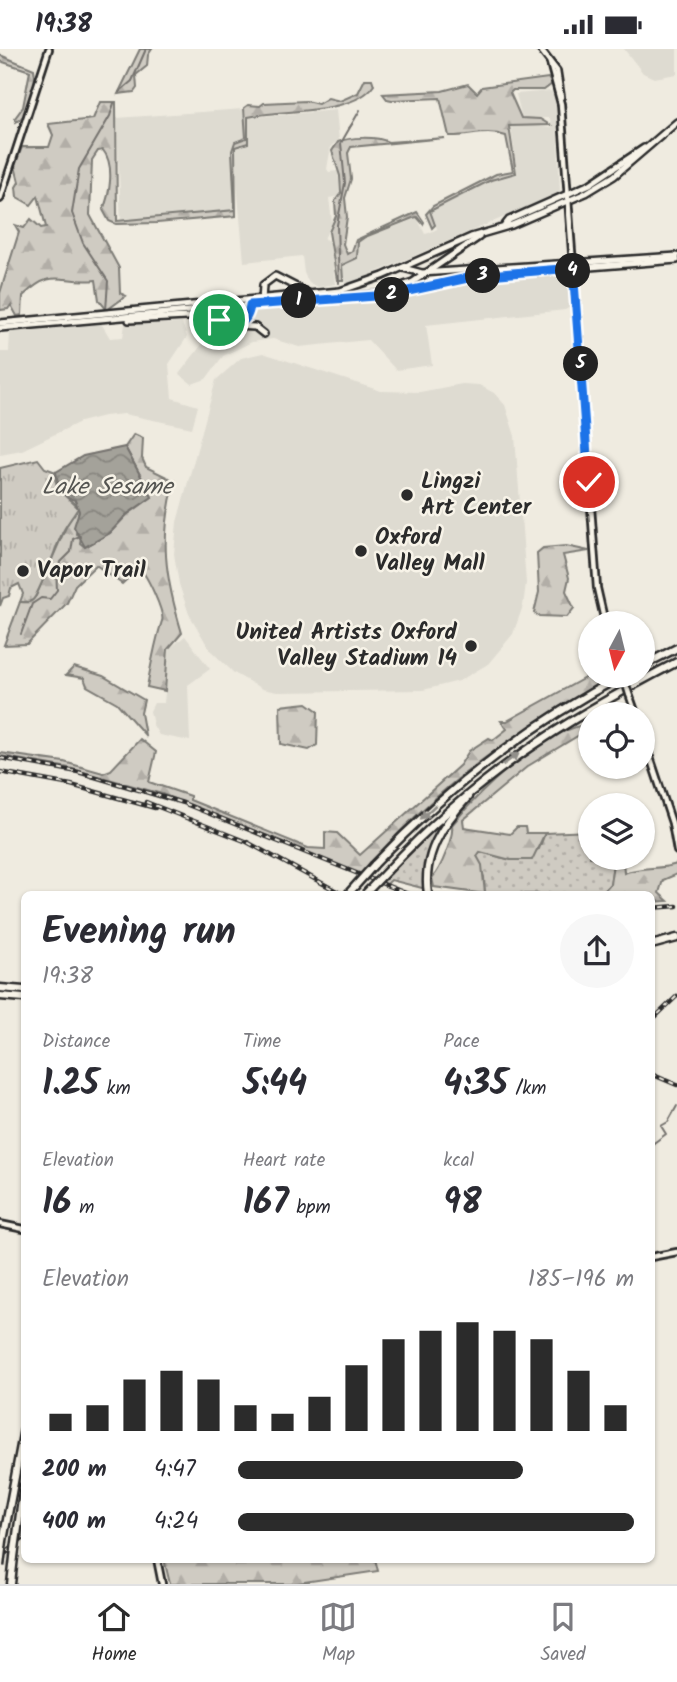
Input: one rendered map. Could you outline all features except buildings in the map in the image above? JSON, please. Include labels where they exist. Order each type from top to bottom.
[{"type":"highway","points":[[655,659],[677,648]]},
{"type":"highway","points":[[368,891],[447,810],[494,771],[576,716],[677,662]]},
{"type":"highway","points":[[351,891],[446,795],[493,757],[564,709],[601,688]]},
{"type":"highway","points":[[428,891],[429,860],[441,831],[494,771]]},
{"type":"highway","points":[[655,942],[677,936]]},
{"type":"highway","points":[[0,988],[21,990]]},
{"type":"highway","points":[[0,996],[21,998]]},
{"type":"highway","points":[[0,1567],[21,1445]]},
{"type":"highway","points":[[11,1584],[21,1507]]},
{"type":"main road","points":[[0,199],[49,49]]},
{"type":"main road","points":[[540,49],[559,77],[597,588],[602,611]]},
{"type":"main road","points":[[371,295],[400,288],[479,237],[505,225],[512,225],[567,198],[647,146],[677,122]]},
{"type":"main road","points":[[262,302],[346,289],[403,268],[471,237],[479,237]]},
{"type":"main road","points":[[403,268],[426,273],[677,258]]},
{"type":"main road","points":[[0,328],[262,302],[399,293],[477,276],[573,265]]},
{"type":"main road","points":[[477,276],[487,269]]},
{"type":"main road","points":[[262,302],[264,282],[275,276],[284,278],[301,291],[314,294]]},
{"type":"main road","points":[[230,325],[245,320],[251,303]]},
{"type":"main road","points":[[0,323],[106,316],[148,320],[206,316],[230,325],[255,327],[264,334]]},
{"type":"main road","points":[[655,772],[672,823],[677,851]]},
{"type":"main road","points":[[0,1224],[21,1228]]},
{"type":"main road","points":[[655,1256],[677,1252]]},
{"type":"main road","points":[[158,1563],[162,1584]]},
{"type":"shaded area","points":[[624,49],[677,49],[677,74],[654,78],[643,73]]},
{"type":"shaded area","points":[[550,91],[556,94],[560,193],[358,280],[347,283],[343,279],[343,266],[357,258],[359,242],[365,238],[417,218],[425,234],[429,233],[437,229],[431,211],[491,181],[517,174],[511,127],[527,125],[551,128],[550,118],[522,118],[516,94]]},
{"type":"shaded area","points":[[243,109],[244,118],[336,110],[339,140],[331,146],[327,169],[329,172],[338,171],[340,196],[329,198],[332,222],[324,239],[331,241],[335,284],[318,287],[309,283],[304,273],[302,256],[244,262],[235,161],[236,213],[121,225],[117,118]]},
{"type":"shaded area","points":[[563,272],[569,275],[572,306],[565,310],[426,325],[432,365],[396,370],[368,340],[299,347],[273,339],[252,342],[223,356],[206,379],[192,384],[179,374],[214,329],[227,335],[250,321],[253,310],[394,297],[473,280]]},
{"type":"shaded area","points":[[101,323],[110,338],[123,337],[125,324],[182,323],[187,337],[169,364],[172,398],[198,406],[192,428],[124,414],[104,416],[80,422],[22,450],[0,454],[0,352],[9,352],[10,331]]},
{"type":"shaded area","points":[[263,353],[381,391],[420,392],[462,384],[479,385],[494,393],[505,405],[515,436],[526,583],[523,606],[513,634],[488,664],[459,681],[423,690],[277,692],[262,689],[234,673],[210,650],[189,614],[179,584],[174,554],[177,522],[216,380],[241,358]]},
{"type":"shaded area","points":[[185,636],[210,669],[188,685],[190,741],[159,735],[153,725],[150,711],[154,703],[164,703],[169,649]]},
{"type":"green space","points":[[140,49],[152,49],[148,55],[147,66],[136,75],[137,88],[134,92],[118,94]]},
{"type":"green space","points":[[0,55],[34,69],[31,99],[25,113],[16,122],[15,118],[23,107],[30,71],[0,61]]},
{"type":"green space","points":[[548,78],[552,84],[544,90],[513,90],[510,93],[521,118],[540,119],[550,125],[509,126],[516,173],[491,180],[430,211],[435,225],[432,228],[426,214],[433,206],[496,174],[513,171],[506,136],[484,133],[449,136],[440,98],[392,100],[383,94],[442,91],[468,84],[477,93],[482,87]]},
{"type":"green space","points":[[365,79],[372,79],[374,85],[351,102],[248,117],[248,143],[235,147],[236,216],[157,223],[116,224],[109,221],[103,210],[108,196],[109,163],[103,150],[98,151],[92,160],[90,215],[119,268],[120,293],[126,296],[107,310],[99,300],[96,280],[58,278],[42,281],[23,296],[22,315],[17,316],[11,305],[8,309],[0,310],[0,293],[19,232],[15,225],[24,228],[31,219],[41,228],[46,227],[38,196],[31,205],[17,197],[16,187],[19,182],[15,166],[22,147],[49,147],[53,135],[48,124],[93,119],[100,102],[116,102],[117,221],[235,210],[232,151],[235,142],[246,138],[244,108],[264,103],[306,101],[318,104],[328,98],[340,101],[358,93]]},
{"type":"green space","points":[[363,138],[388,142],[445,138],[351,147],[348,153],[351,179],[345,198],[347,217],[343,244],[347,254],[352,251],[356,240],[417,212],[424,222],[423,224],[417,217],[413,218],[365,237],[358,242],[357,258],[342,265],[343,280],[337,280],[329,232],[336,216],[335,201],[341,193],[340,176],[332,151],[338,142]]},
{"type":"green space","points":[[134,434],[143,438],[142,458],[146,467],[175,481],[167,521],[166,557],[171,594],[182,633],[168,649],[165,691],[147,687],[162,617],[151,586],[139,568],[122,584],[96,565],[75,585],[67,603],[27,644],[4,645],[20,602],[29,602],[36,596],[76,504],[59,492],[56,472],[62,492],[75,499],[79,508],[76,534],[81,537],[80,543],[85,547],[110,533],[127,515],[152,497],[125,447]]},
{"type":"green space","points":[[38,459],[45,468],[56,472],[59,490],[78,508],[62,533],[34,599],[20,602],[23,594],[19,584],[11,588],[9,596],[3,598],[0,606],[0,468]]},
{"type":"green space","points":[[566,546],[589,551],[563,555],[569,578],[566,591],[574,608],[567,617],[539,616],[534,613],[539,592],[537,553],[543,548]]},
{"type":"green space","points":[[74,667],[103,676],[144,700],[141,713],[145,735],[117,703],[87,686],[84,678],[66,675]]},
{"type":"green space","points":[[578,682],[578,688],[597,688],[546,717],[479,762],[418,814],[360,875],[162,794],[69,768],[0,756],[0,753],[64,762],[103,773],[111,770],[140,739],[156,752],[149,782],[190,796],[190,800],[308,848],[325,849],[325,832],[337,833],[360,855],[460,765],[469,751],[489,738],[493,740],[507,729],[501,721],[507,721]]},
{"type":"green space","points":[[307,703],[318,711],[317,745],[309,750],[281,744],[280,706]]},
{"type":"green space","points":[[578,727],[578,736],[528,766],[463,820],[464,827],[510,834],[517,827],[525,827],[526,833],[545,833],[532,860],[511,860],[480,852],[477,856],[482,865],[485,891],[434,887],[432,878],[446,852],[452,825],[494,781],[548,740]]},
{"type":"green space","points":[[456,808],[439,830],[426,889],[391,880],[386,885],[382,882]]},
{"type":"green space","points":[[578,832],[578,870],[612,870],[610,884],[604,891],[485,891],[484,877],[477,856],[481,852],[511,860],[539,849],[545,833]]},
{"type":"green space","points":[[677,864],[677,874],[663,880],[659,893],[668,901],[655,902],[655,891],[604,891],[610,884],[612,870],[624,870],[624,873],[655,870],[655,868]]},
{"type":"green space","points":[[165,1563],[376,1563],[378,1571],[291,1584],[170,1584]]},
{"type":"water","name":"Lake Sesame","points":[[125,447],[152,497],[126,515],[110,533],[85,547],[74,527],[79,511],[75,500],[68,498],[58,483],[56,472],[83,456]]},
{"type":"waterway","points":[[119,92],[132,81],[146,49]]},
{"type":"waterway","points":[[106,310],[108,281],[83,243],[72,213],[79,169],[110,116],[114,103]]},
{"type":"waterway","points":[[339,283],[337,225],[345,183],[341,143],[360,110]]},
{"type":"waterway","points":[[349,128],[353,123]]},
{"type":"waterway","points":[[21,634],[32,604],[41,598],[50,599],[57,590],[56,567],[71,552],[73,539],[80,536]]},
{"type":"waterway","points":[[655,1142],[666,1134],[661,1126],[668,1122],[677,1106]]},
{"type":"railway","points":[[0,758],[78,772],[183,803],[401,891]]},
{"type":"railway","points":[[0,772],[71,785],[155,808]]},
{"type":"railway","points":[[146,802],[247,842],[337,891]]},
{"type":"railway","points":[[655,908],[677,906]]},
{"type":"railway","points":[[655,1017],[677,996]]},
{"type":"railway","points":[[655,1076],[677,1085]]},
{"type":"railway","points":[[0,1558],[21,1540]]},
{"type":"place","name":"Lingzi Art Center","points":[[407,495]]},
{"type":"place","name":"Oxford Valley Mall","points":[[361,551]]},
{"type":"place","name":"Vapor Trail","points":[[23,571]]},
{"type":"place","name":"United Artists Oxford Valley Stadium 14","points":[[471,646]]},
{"type":"route","points":[[219,320],[228,325],[238,325],[247,318],[250,305],[390,295],[477,276],[573,268],[589,482]]}]
